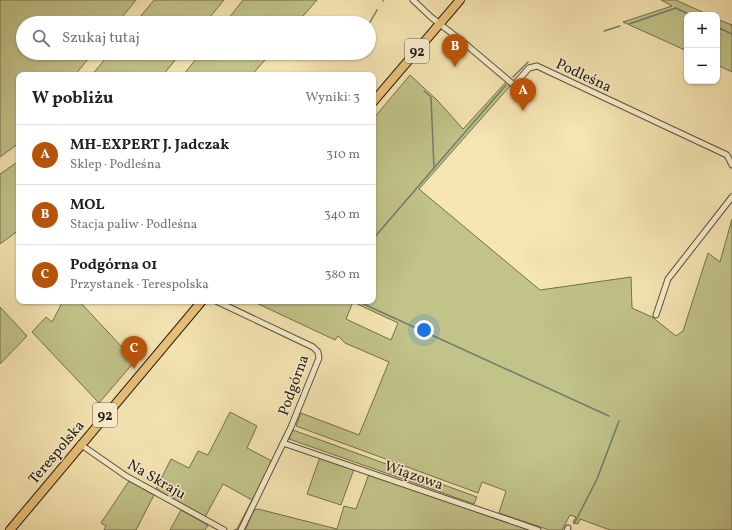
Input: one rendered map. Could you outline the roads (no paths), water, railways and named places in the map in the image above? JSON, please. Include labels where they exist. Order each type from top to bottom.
[{"type":"main road","name":"92","points":[[376,99],[460,0]]},
{"type":"main road","name":"Terespolska","points":[[10,530],[80,444],[199,304]]},
{"type":"street","points":[[413,0],[440,24]]},
{"type":"street","name":"Podleśna","points":[[440,24],[514,85],[529,68],[537,66],[727,155],[732,165]]},
{"type":"street","points":[[656,316],[668,279],[732,197]]},
{"type":"street","name":"Podgórna","points":[[222,304],[313,347],[318,352],[318,358],[283,442],[241,530]]},
{"type":"street","name":"Wiązowa","points":[[283,442],[538,530]]},
{"type":"street","name":"Na Skraju","points":[[80,444],[126,476],[224,530]]},
{"type":"waterway","points":[[629,24],[676,8],[684,12]]},
{"type":"waterway","points":[[374,16],[377,10]]},
{"type":"waterway","points":[[604,31],[620,26]]},
{"type":"waterway","points":[[720,28],[732,34]]},
{"type":"waterway","points":[[513,77],[528,62]]},
{"type":"waterway","points":[[434,168],[506,85]]},
{"type":"waterway","points":[[376,236],[434,168],[431,97],[424,91]]},
{"type":"waterway","points":[[364,304],[609,416]]},
{"type":"waterway","points":[[574,524],[597,479],[619,421]]},
{"type":"place","name":"MOL","points":[[455,67]]},
{"type":"place","name":"MH-EXPERT J. Jadczak","points":[[523,111]]},
{"type":"place","name":"Podgórna 01","points":[[134,369]]}]
